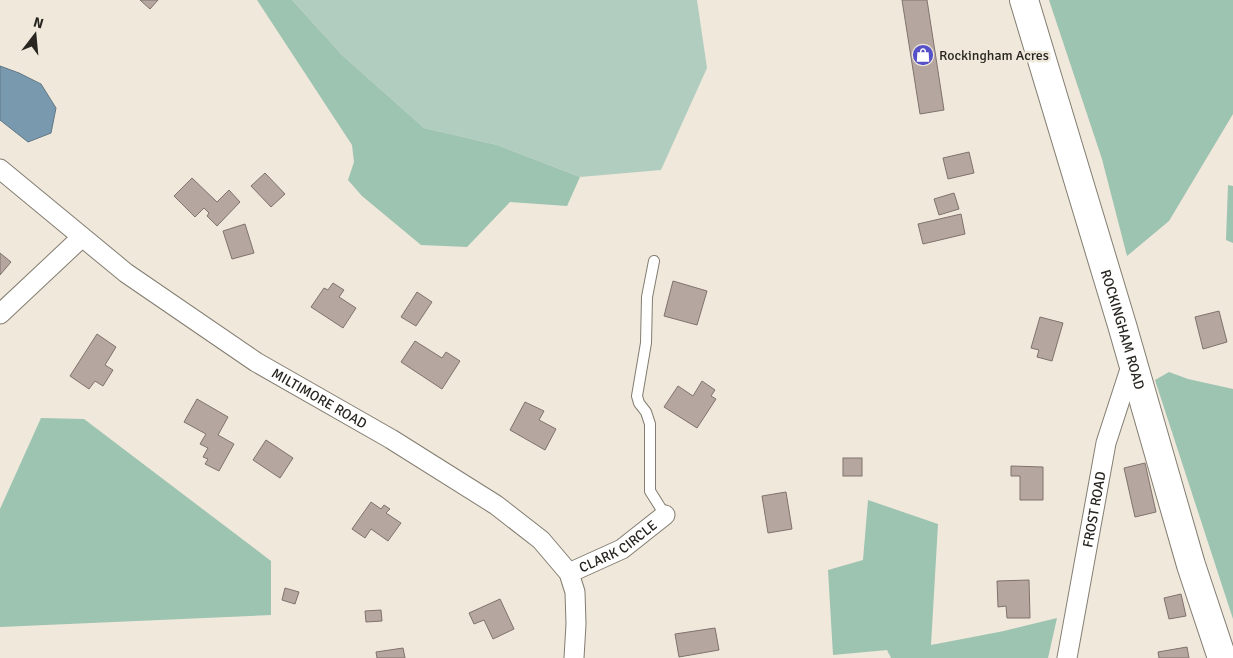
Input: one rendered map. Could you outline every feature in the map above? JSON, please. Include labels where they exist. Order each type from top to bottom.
[{"type":"main road","name":"ROCKINGHAM ROAD","points":[[1024,0],[1191,566],[1222,658]]},
{"type":"street","name":"MILTIMORE ROAD","points":[[0,169],[81,238],[126,273],[256,362],[391,439],[502,510],[541,540],[570,573],[575,592],[574,658]]},
{"type":"street","points":[[0,314],[81,238]]},
{"type":"street","name":"FROST ROAD","points":[[1067,658],[1106,443],[1132,362]]},
{"type":"street","name":"CLARK CIRCLE","points":[[570,573],[622,549],[665,515]]},
{"type":"lane","points":[[654,261],[648,298],[646,343],[638,396],[650,424],[650,492],[665,515]]},
{"type":"green space","points":[[257,0],[292,0],[342,55],[424,128],[497,145],[580,177],[567,206],[510,202],[467,247],[421,245],[362,196],[348,180],[354,162],[352,145]]},
{"type":"green space","points":[[292,0],[697,0],[707,68],[661,170],[580,177],[497,145],[424,128],[342,55]]},
{"type":"green space","points":[[1049,0],[1233,0],[1233,114],[1169,221],[1127,256],[1102,159]]},
{"type":"green space","points":[[1228,185],[1233,186],[1233,243],[1226,240]]},
{"type":"green space","points":[[1169,372],[1188,379],[1233,389],[1233,619],[1155,380]]},
{"type":"green space","points":[[41,418],[84,419],[271,561],[271,615],[0,627],[0,509]]},
{"type":"green space","points":[[868,500],[938,524],[931,645],[1004,631],[1057,618],[1048,658],[891,658],[887,650],[833,655],[828,570],[863,560]]},
{"type":"water","points":[[0,66],[41,84],[56,108],[51,133],[28,142],[0,120]]},
{"type":"building","points":[[140,0],[158,0],[150,9]]},
{"type":"building","name":"Rockingham Acres","points":[[902,0],[927,0],[944,110],[920,114]]},
{"type":"building","points":[[969,152],[974,173],[948,179],[943,158]]},
{"type":"building","points":[[265,173],[285,194],[271,207],[251,186]]},
{"type":"building","points":[[192,178],[217,202],[229,190],[240,202],[217,226],[207,216],[209,213],[204,208],[195,217],[174,196]]},
{"type":"building","points":[[954,193],[959,209],[939,215],[934,199]]},
{"type":"building","points":[[961,214],[965,234],[923,244],[918,224]]},
{"type":"building","points":[[245,224],[254,253],[232,259],[223,231]]},
{"type":"building","points":[[0,253],[11,262],[0,275]]},
{"type":"building","points":[[673,281],[707,291],[697,325],[664,316]]},
{"type":"building","points":[[333,283],[344,290],[339,297],[356,308],[343,328],[311,307],[324,288],[328,290]]},
{"type":"building","points":[[417,292],[432,302],[416,326],[401,317]]},
{"type":"building","points":[[1219,311],[1227,342],[1203,349],[1195,317]]},
{"type":"building","points":[[1040,317],[1063,323],[1052,361],[1037,357],[1039,350],[1031,348]]},
{"type":"building","points":[[97,334],[116,347],[105,365],[113,370],[103,386],[95,381],[89,389],[70,376]]},
{"type":"building","points":[[415,341],[442,358],[446,352],[460,361],[442,389],[401,362]]},
{"type":"building","points":[[702,381],[715,390],[711,396],[716,399],[697,428],[664,407],[678,386],[693,396]]},
{"type":"building","points":[[197,399],[228,417],[218,435],[234,444],[219,471],[205,464],[208,459],[203,457],[208,448],[200,444],[206,434],[184,422]]},
{"type":"building","points":[[525,402],[544,411],[539,420],[556,429],[545,450],[510,430]]},
{"type":"building","points":[[266,440],[293,458],[280,478],[253,460]]},
{"type":"building","points":[[843,458],[862,458],[862,476],[843,476]]},
{"type":"building","points":[[1145,463],[1156,512],[1135,517],[1124,468]]},
{"type":"building","points":[[1011,466],[1043,467],[1043,500],[1020,500],[1020,476],[1011,476]]},
{"type":"building","points":[[786,492],[792,529],[768,533],[762,496]]},
{"type":"building","points":[[371,502],[381,509],[384,505],[390,509],[386,513],[401,523],[388,541],[371,529],[365,538],[352,529]]},
{"type":"building","points":[[1029,580],[1030,618],[1007,618],[1006,606],[998,607],[997,581]]},
{"type":"building","points":[[285,588],[299,592],[295,604],[282,600]]},
{"type":"building","points":[[1181,594],[1186,616],[1169,619],[1164,598]]},
{"type":"building","points":[[500,599],[514,629],[493,639],[484,620],[474,624],[469,613]]},
{"type":"building","points":[[381,610],[382,621],[366,622],[365,611]]},
{"type":"building","points":[[715,628],[719,650],[679,657],[675,634]]},
{"type":"building","points":[[1187,647],[1189,658],[1159,658],[1158,652]]},
{"type":"building","points":[[403,648],[405,658],[377,658],[376,652]]},
{"type":"place","name":"Rockingham Acres","points":[[923,55]]}]
